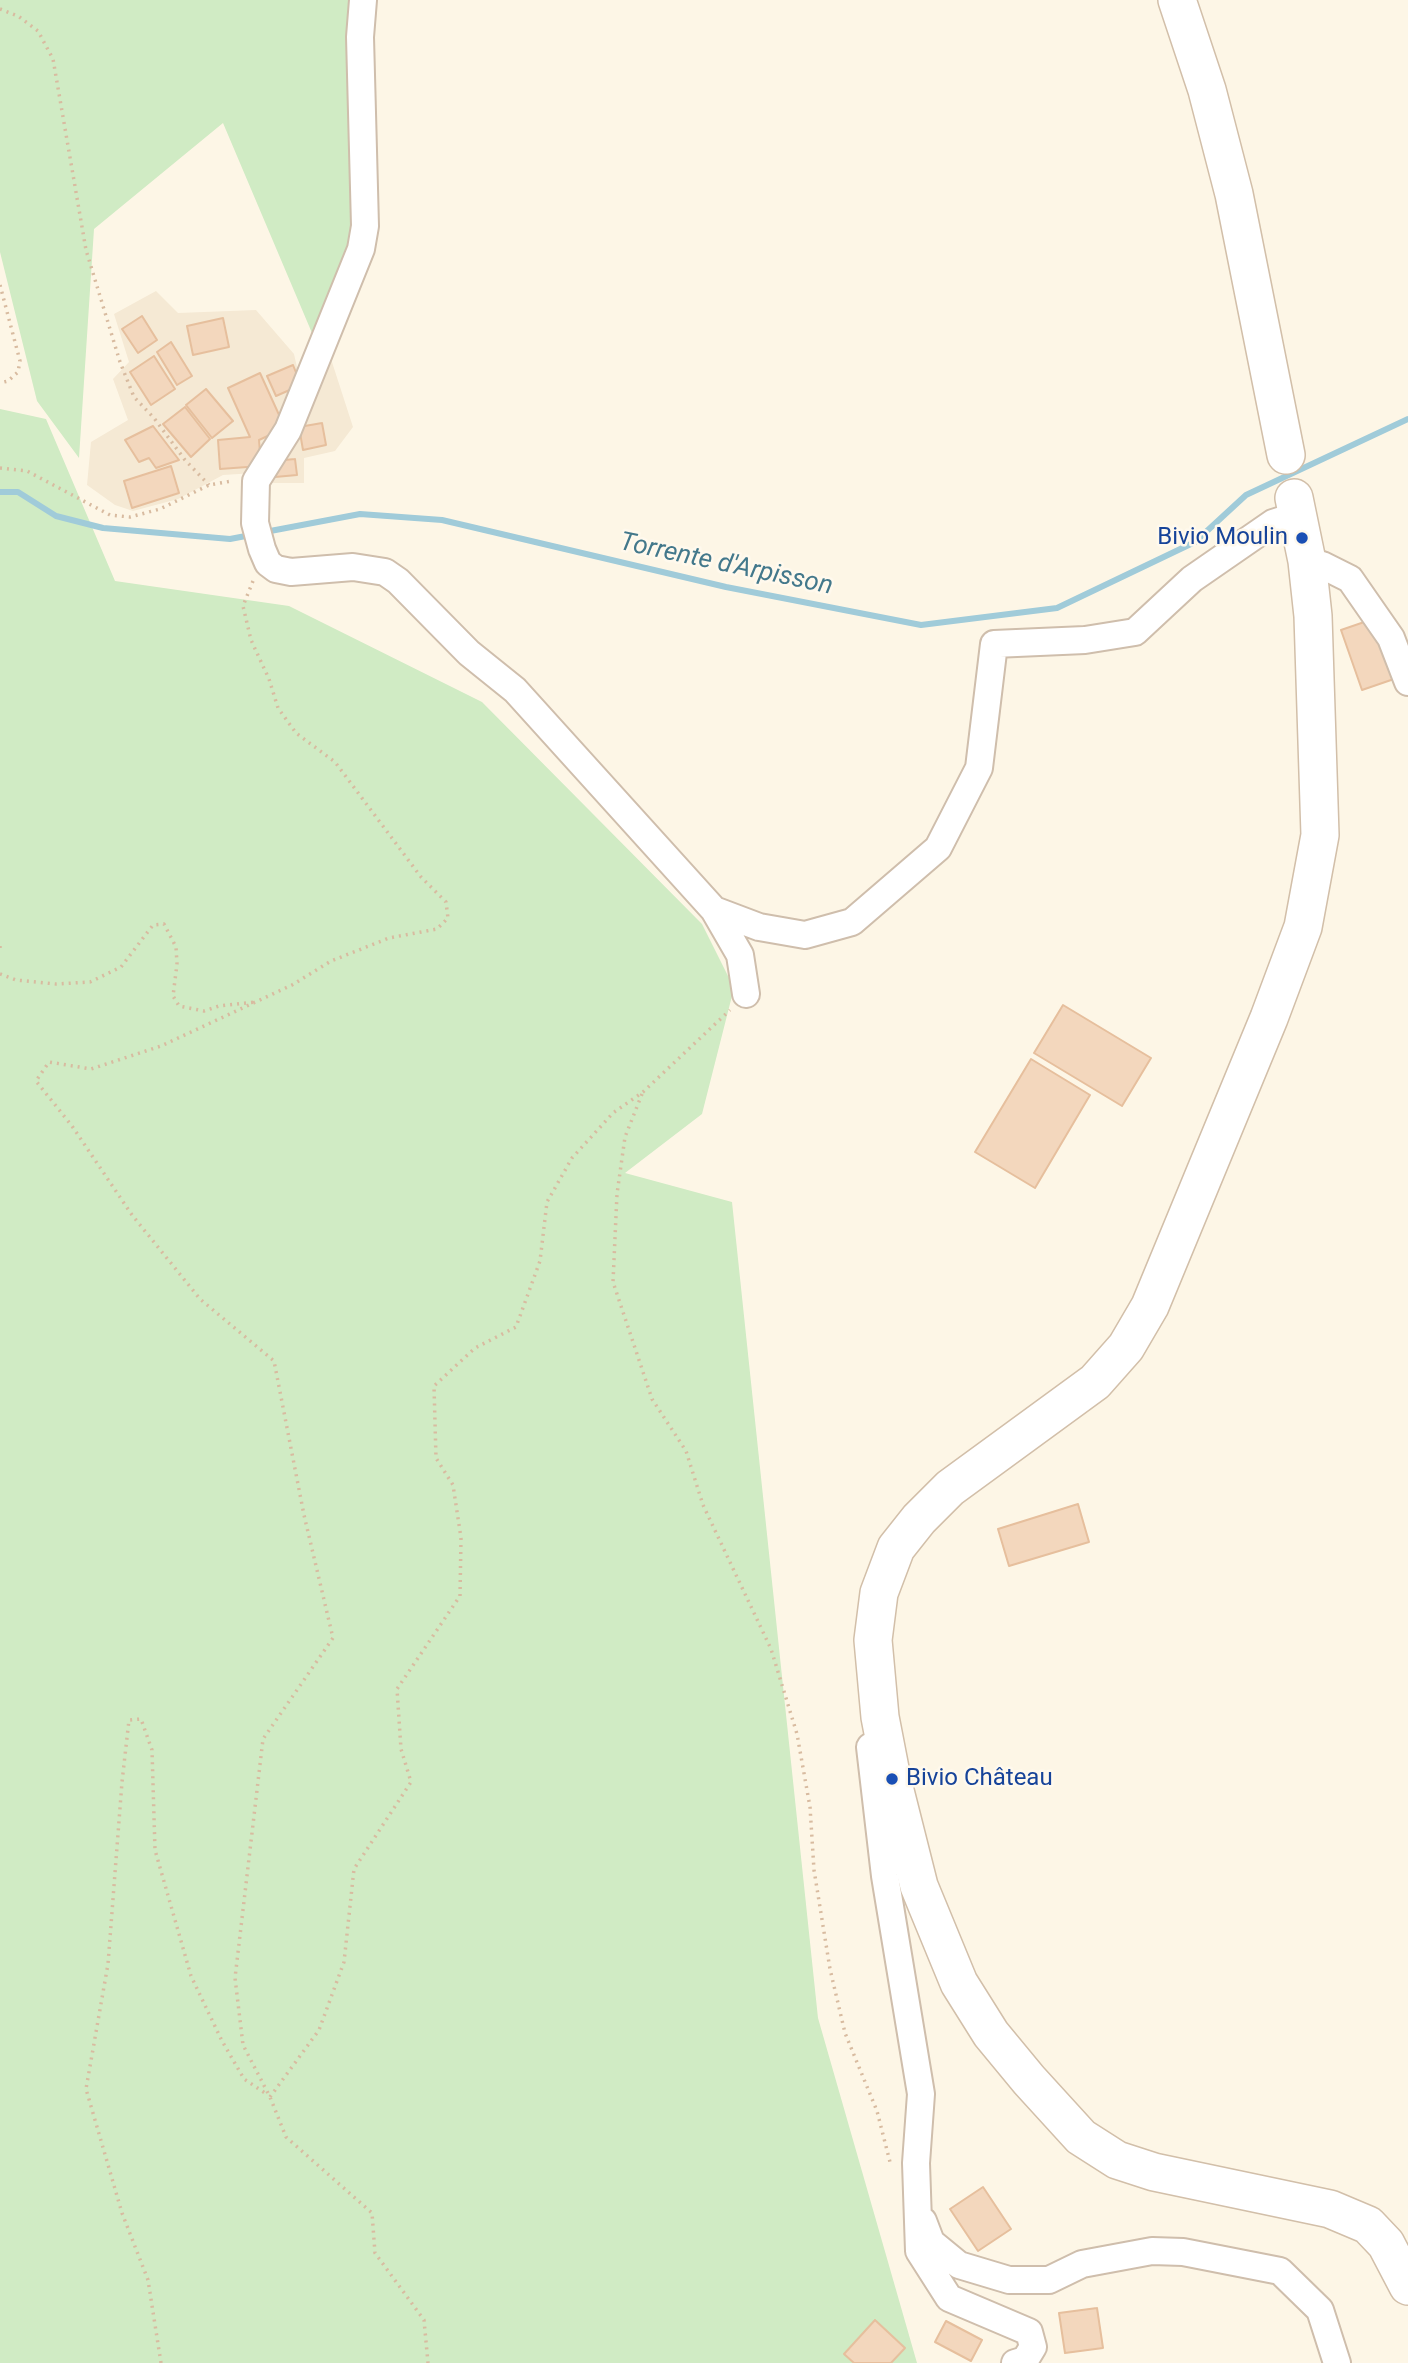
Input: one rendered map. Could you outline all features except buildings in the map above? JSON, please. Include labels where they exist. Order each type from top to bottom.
[{"type":"main road","points":[[1177,0],[1207,90],[1234,194],[1286,455]]},
{"type":"main road","points":[[1296,507],[1307,561],[1313,616],[1320,835],[1303,927],[1269,1018],[1150,1306],[1126,1347],[1095,1382],[950,1489],[919,1519],[896,1548],[879,1593],[873,1640],[880,1717],[892,1779],[919,1886],[959,1983],[991,2034],[1081,2137],[1117,2160],[1154,2172],[1330,2209],[1368,2225],[1386,2244],[1408,2287]]},
{"type":"street","points":[[363,0],[360,37],[365,226],[361,249],[288,430],[256,481],[254,523],[265,556],[276,569],[291,572],[353,567],[385,572],[398,581],[468,653],[515,690],[714,910],[740,955],[746,994]]},
{"type":"street","points":[[714,910],[759,927],[804,935],[852,922],[938,848],[944,837],[979,768],[994,644],[1085,640],[1135,632],[1192,579],[1296,507]]},
{"type":"street","points":[[1307,561],[1322,565],[1350,579],[1391,638],[1408,682]]},
{"type":"street","points":[[880,1717],[869,1725],[869,1742],[885,1876],[921,2094],[916,2163],[919,2251],[949,2298],[1029,2332],[1032,2347],[1025,2360],[1015,2363]]},
{"type":"street","points":[[917,2206],[931,2242],[959,2266],[1009,2280],[1049,2280],[1082,2264],[1152,2251],[1183,2252],[1280,2271],[1320,2310],[1337,2363]]},
{"type":"path","points":[[0,9],[18,16],[38,31],[53,58],[86,250],[120,362],[134,397],[209,485],[160,509],[130,517],[110,515],[27,471],[0,468]]},
{"type":"path","points":[[0,285],[20,361],[18,372],[8,381],[0,383]]},
{"type":"path","points":[[265,556],[243,606],[251,640],[269,679],[278,708],[296,733],[335,762],[421,877],[446,902],[448,918],[437,929],[389,938],[331,961],[292,985],[162,1046],[91,1069],[49,1062],[36,1081],[72,1126],[132,1215],[200,1299],[274,1361],[304,1515],[333,1638],[263,1739],[235,1978],[243,2045],[270,2097],[286,2137],[372,2213],[375,2253],[424,2320],[428,2363]]},
{"type":"path","points":[[0,974],[16,981],[57,985],[90,982],[121,967],[153,925],[164,924],[176,947],[173,996],[179,1006],[204,1011],[219,1006],[258,1002]]},
{"type":"path","points":[[270,2097],[319,2030],[344,1962],[354,1869],[411,1782],[401,1749],[397,1689],[460,1596],[461,1538],[453,1485],[436,1458],[435,1386],[475,1348],[516,1327],[540,1261],[547,1202],[572,1158],[613,1113],[643,1093],[746,994]]},
{"type":"path","points":[[643,1093],[625,1137],[617,1194],[613,1282],[652,1399],[686,1451],[703,1505],[775,1662],[797,1734],[810,1807],[814,1870],[830,1969],[845,2033],[877,2112],[892,2171]]},
{"type":"path","points":[[161,2363],[148,2280],[122,2213],[86,2089],[108,1964],[129,1720],[141,1719],[152,1750],[155,1850],[191,1976],[222,2041],[244,2079],[270,2097]]},
{"type":"shaded area","points":[[156,291],[178,313],[256,310],[294,354],[301,385],[255,473],[223,475],[178,499],[133,511],[115,505],[87,485],[91,442],[128,420],[113,379],[129,362],[114,314]]},
{"type":"shaded area","points":[[331,359],[353,427],[335,451],[304,458],[304,483],[269,483],[323,363]]},
{"type":"green space","points":[[0,0],[351,0],[351,238],[312,333],[223,123],[94,229],[79,458],[37,401],[0,252]]},
{"type":"green space","points":[[0,409],[46,419],[115,581],[289,606],[482,702],[702,924],[734,988],[702,1114],[625,1173],[732,1202],[818,2018],[917,2363],[0,2363]]},
{"type":"waterway","name":"Torrente d'Arpisson","points":[[265,532],[360,514],[442,520],[726,587],[921,625],[1057,608],[1195,542],[1246,495],[1408,419]]},
{"type":"waterway","name":"Torrente d'Arpisson","points":[[0,492],[18,492],[56,516],[103,528],[230,539],[251,535]]},
{"type":"place","name":"Bivio Moulin","points":[[1302,538]]},
{"type":"place","name":"Bivio Château","points":[[892,1779]]}]
